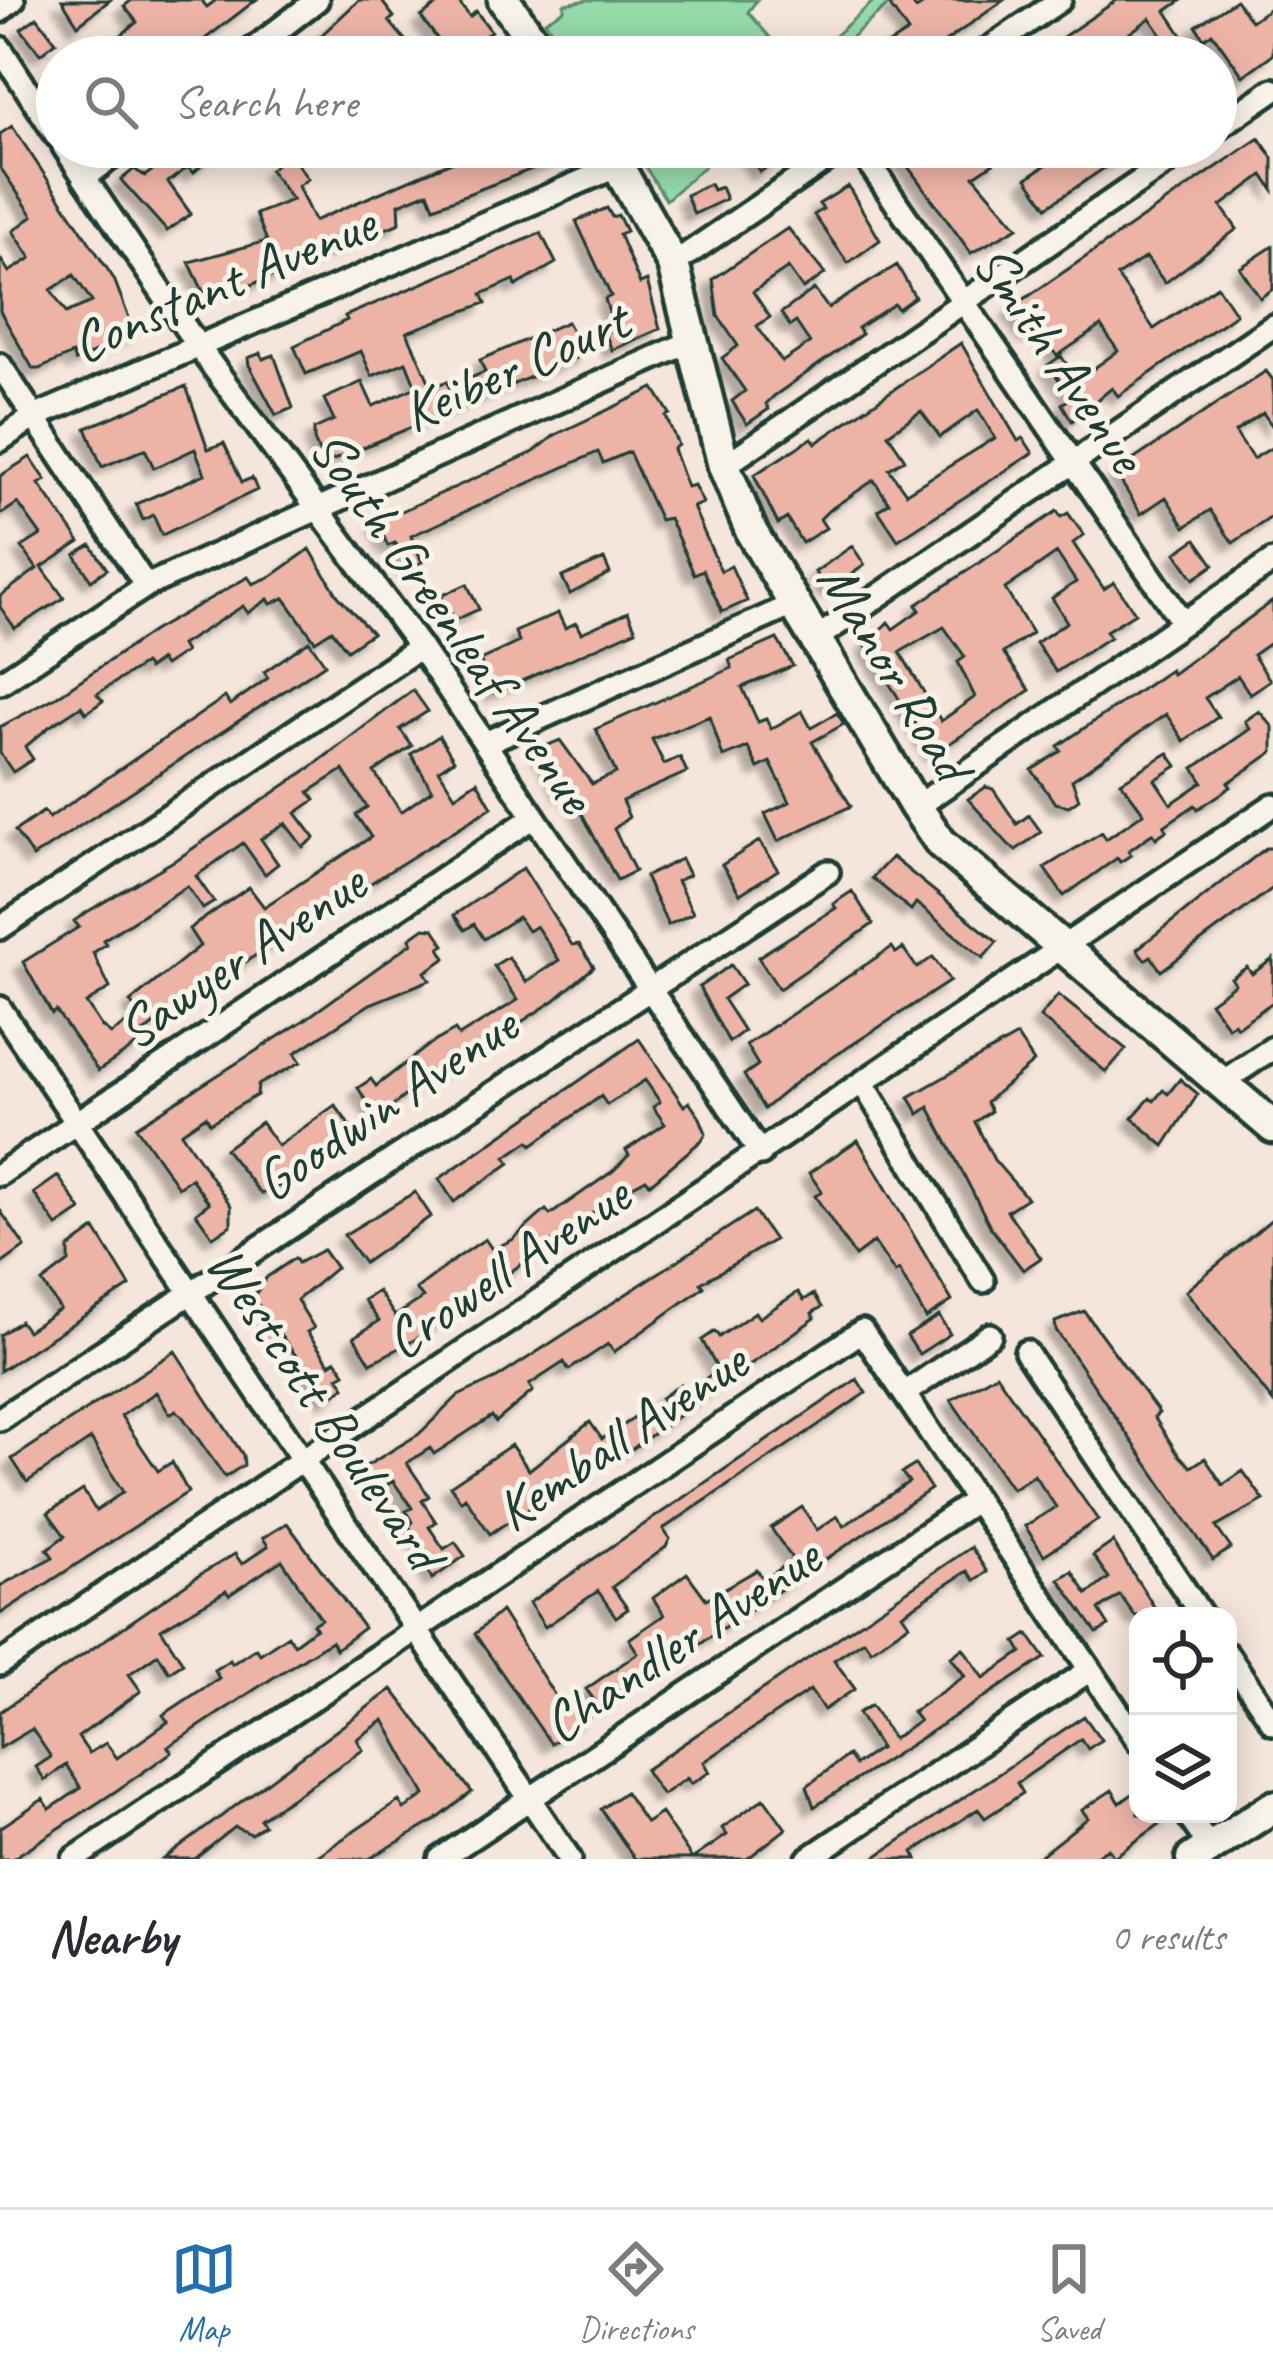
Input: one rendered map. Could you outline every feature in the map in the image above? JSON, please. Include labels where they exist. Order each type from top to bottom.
[{"type":"street","points":[[0,10],[14,0]]},
{"type":"street","points":[[270,36],[317,0]]},
{"type":"street","points":[[504,0],[529,36]]},
{"type":"street","points":[[1008,36],[1060,0]]},
{"type":"street","points":[[0,48],[36,104]]},
{"type":"street","points":[[1237,115],[1273,90]]},
{"type":"street","name":"South Greenleaf Avenue","points":[[78,168],[196,345],[420,647],[761,1154]]},
{"type":"street","points":[[84,178],[97,168]]},
{"type":"street","name":"Constant Avenue","points":[[0,440],[34,417],[587,168]]},
{"type":"street","name":"Manor Road","points":[[621,168],[673,264],[724,466],[752,533],[916,807],[941,843],[1273,1127]]},
{"type":"street","points":[[673,264],[814,168]]},
{"type":"street","name":"Smith Avenue","points":[[872,168],[1183,623]]},
{"type":"street","points":[[724,466],[1159,168]]},
{"type":"street","points":[[814,640],[1273,326]]},
{"type":"street","name":"Keiber Court","points":[[0,683],[146,586],[690,342]]},
{"type":"street","points":[[0,365],[146,586]]},
{"type":"street","points":[[916,807],[1273,561]]},
{"type":"street","points":[[485,742],[795,604]]},
{"type":"street","points":[[0,928],[420,647]]},
{"type":"street","name":"Crowell Avenue","points":[[0,1664],[1273,805]]},
{"type":"street","name":"Sawyer Avenue","points":[[0,1174],[535,817]]},
{"type":"street","name":"Goodwin Avenue","points":[[0,1419],[649,986],[829,872]]},
{"type":"street","name":"Westcott Boulevard","points":[[0,1008],[570,1859]]},
{"type":"street","points":[[1224,1081],[1273,1048]]},
{"type":"street","points":[[864,1085],[983,1281]]},
{"type":"street","name":"Kemball Avenue","points":[[74,1859],[862,1331],[905,1393]]},
{"type":"street","points":[[990,1335],[905,1393],[1129,1728]]},
{"type":"street","points":[[1026,1352],[1196,1607]]},
{"type":"street","name":"Chandler Avenue","points":[[440,1859],[976,1500]]},
{"type":"street","points":[[1237,1669],[1273,1723]]},
{"type":"street","points":[[808,1859],[1090,1670]]},
{"type":"street","points":[[1190,1823],[1201,1853],[1273,1807]]},
{"type":"green space","points":[[757,0],[748,12],[769,36],[555,36],[545,21],[564,10],[564,4]]},
{"type":"green space","points":[[875,0],[894,0],[853,36],[835,36]]},
{"type":"green space","points":[[646,168],[702,168],[666,200]]},
{"type":"building","points":[[62,0],[110,0],[78,25]]},
{"type":"building","points":[[132,0],[201,0],[207,7],[216,0],[256,0],[209,36],[120,36],[137,22],[124,6]]},
{"type":"building","points":[[359,0],[381,0],[402,36],[321,36]]},
{"type":"building","points":[[443,0],[457,0],[470,17],[476,11],[491,31],[488,36],[435,36],[421,17]]},
{"type":"building","points":[[898,0],[910,0],[916,9],[930,0],[1004,0],[953,36],[902,36],[908,32],[890,6]]},
{"type":"building","points":[[1117,0],[1182,0],[1166,11],[1180,36],[1162,36],[1150,18],[1126,36],[1065,36]]},
{"type":"building","points":[[1236,0],[1251,21],[1273,6],[1273,54],[1243,76],[1237,68],[1237,36],[1202,36],[1196,26]]},
{"type":"building","points":[[37,17],[51,36],[36,36],[36,49],[21,29]]},
{"type":"building","points":[[12,126],[114,279],[135,334],[75,361],[72,354],[33,369],[0,311],[0,258],[9,272],[31,258],[13,231],[33,216],[0,167],[0,134]],"holes":[[[74,275],[92,302],[66,313],[51,290]]]},
{"type":"building","points":[[1259,138],[1273,158],[1273,190],[1263,175],[1221,206],[1237,229],[1165,283],[1146,257],[1117,276],[1154,329],[1217,286],[1236,314],[1118,396],[1112,388],[1072,421],[1062,404],[1068,400],[1067,390],[1048,365],[1061,356],[1078,380],[1118,351],[1101,326],[1057,356],[1040,332],[1027,334],[1010,309],[1215,168],[1237,168],[1237,153]]},
{"type":"building","points":[[155,168],[187,168],[168,182],[191,214],[167,231],[121,180],[134,169],[145,176]]},
{"type":"building","points":[[300,168],[308,179],[298,186],[314,221],[437,168],[535,168],[434,207],[428,192],[399,204],[400,223],[246,287],[235,280],[204,293],[189,262],[267,241],[256,214],[292,200],[270,170]]},
{"type":"building","points":[[909,168],[986,168],[974,176],[1018,227],[971,253]]},
{"type":"building","points":[[1042,168],[1104,168],[1047,207],[1027,178]]},
{"type":"building","points":[[710,184],[713,190],[721,187],[726,199],[694,214],[686,195]]},
{"type":"building","points":[[848,186],[880,240],[848,263],[814,215],[823,209],[819,204]]},
{"type":"building","points":[[607,208],[612,217],[618,215],[626,231],[619,234],[640,284],[647,281],[660,329],[612,350],[605,333],[614,329],[605,299],[611,296],[576,221]]},
{"type":"building","points":[[788,228],[825,274],[803,289],[788,268],[753,292],[770,317],[757,326],[782,362],[810,343],[796,322],[790,326],[781,313],[814,289],[828,308],[897,265],[915,297],[898,309],[894,304],[858,328],[862,334],[774,396],[766,404],[769,409],[747,424],[732,401],[745,391],[722,358],[738,346],[718,316],[713,279]]},
{"type":"building","points":[[541,233],[556,263],[516,286],[514,280],[482,294],[486,303],[407,332],[432,388],[447,381],[449,387],[485,372],[480,360],[567,322],[585,354],[324,464],[314,429],[334,420],[324,399],[362,382],[373,406],[416,387],[406,362],[372,376],[361,351],[306,374],[294,346],[347,320],[345,316]]},
{"type":"building","points":[[1273,246],[1273,289],[1260,298],[1240,268]]},
{"type":"building","points":[[961,343],[1018,441],[1023,438],[1033,453],[898,540],[878,510],[889,503],[874,480],[828,511],[820,519],[826,528],[802,543],[787,518],[778,524],[754,475],[812,438],[816,443]],"holes":[[[978,410],[995,438],[906,493],[889,469],[905,459],[888,434],[921,411],[940,437]]]},
{"type":"building","points":[[261,353],[263,359],[274,355],[293,408],[276,415],[249,365],[248,358]]},
{"type":"building","points":[[1266,371],[1273,380],[1273,427],[1263,413],[1235,432],[1253,459],[1273,447],[1273,516],[1233,543],[1210,510],[1185,527],[1166,497],[1141,514],[1115,472]]},
{"type":"building","points":[[186,386],[208,449],[224,443],[242,482],[252,478],[257,490],[162,535],[153,515],[143,520],[136,504],[205,474],[195,449],[154,468],[145,449],[102,467],[86,428]]},
{"type":"building","points":[[654,388],[670,414],[666,416],[678,445],[673,449],[687,487],[694,485],[703,503],[693,507],[721,571],[731,566],[747,601],[722,612],[703,570],[694,574],[669,518],[660,520],[629,452],[603,463],[598,452],[411,536],[422,562],[406,568],[395,543],[388,546],[377,522],[534,452],[555,435]]},
{"type":"building","points":[[30,457],[46,480],[39,484],[80,542],[42,567],[64,598],[15,628],[0,607],[0,596],[37,569],[22,547],[41,535],[18,503],[0,515],[0,476]]},
{"type":"building","points":[[1057,511],[1061,517],[1068,513],[1084,535],[1073,543],[1104,589],[1114,582],[1135,613],[1106,631],[1110,637],[1056,672],[1036,643],[1067,622],[1052,598],[1076,582],[1057,553],[1005,589],[1032,633],[1003,653],[1030,690],[934,754],[865,645],[888,622],[893,629],[920,610],[916,605]],"holes":[[[944,627],[965,657],[958,662],[975,697],[941,721],[900,652]]]},
{"type":"building","points":[[1196,539],[1214,565],[1194,579],[1176,553]]},
{"type":"building","points":[[91,545],[107,569],[91,580],[75,555]]},
{"type":"building","points":[[852,546],[865,565],[828,590],[815,572]]},
{"type":"building","points":[[310,549],[338,596],[372,633],[347,650],[332,630],[315,641],[284,598],[271,604],[268,599],[248,613],[243,606],[181,645],[185,652],[164,666],[160,660],[148,669],[144,664],[97,694],[103,701],[86,713],[81,706],[49,727],[25,747],[33,759],[13,772],[0,753],[0,727],[56,697],[153,631],[248,577],[253,584],[272,576]]},
{"type":"building","points":[[604,559],[610,573],[570,594],[562,577]]},
{"type":"building","points":[[467,584],[479,609],[455,620],[441,596]]},
{"type":"building","points":[[1273,601],[1273,641],[1253,655],[1270,680],[1250,694],[1238,676],[1205,698],[1218,717],[1184,741],[1166,714],[1072,780],[1079,799],[1069,806],[1055,803],[1032,770],[1061,751],[1058,746],[1170,670],[1172,674]]},
{"type":"building","points":[[628,612],[636,630],[494,693],[480,660],[519,642],[515,632],[558,613],[565,628],[576,623],[581,633]]},
{"type":"building","points":[[777,639],[793,666],[742,687],[758,722],[766,719],[771,729],[802,711],[811,728],[837,713],[844,724],[812,742],[851,806],[778,841],[765,814],[790,802],[770,762],[758,768],[748,747],[723,757],[710,716],[652,739],[664,764],[680,757],[687,772],[622,801],[629,817],[614,829],[635,871],[617,880],[570,791],[565,793],[539,749],[560,740],[592,784],[616,773],[596,729],[732,668],[729,660]]},
{"type":"building","points":[[309,641],[325,664],[33,857],[15,831],[44,811],[49,818],[225,697],[230,705],[268,678],[264,672]]},
{"type":"building","points":[[413,690],[428,711],[400,729],[412,746],[374,772],[401,812],[432,790],[411,754],[439,736],[454,760],[439,770],[455,796],[477,781],[492,807],[183,1001],[142,1034],[146,1039],[98,1071],[56,1011],[52,1014],[23,962],[79,927],[74,921],[87,912],[182,856]],"holes":[[[343,770],[367,807],[356,815],[371,837],[264,907],[249,887],[189,929],[200,946],[130,1002],[139,1015],[111,1034],[102,1027],[86,1003],[110,988],[93,953],[106,944],[103,940],[187,886],[203,909],[214,902],[196,876],[243,843],[265,874],[278,864],[261,839],[285,823],[303,847],[315,838],[296,813],[315,800],[309,792]]]},
{"type":"building","points":[[1259,711],[1273,727],[1273,752],[1228,783],[1231,787],[1198,809],[1195,805],[1164,826],[1167,830],[1156,838],[1153,833],[1128,851],[1131,855],[1120,862],[1117,858],[1064,896],[1044,868],[1102,832],[1106,839],[1144,813],[1121,782],[1168,753],[1177,766],[1155,780],[1171,804],[1203,782],[1194,768],[1250,729],[1245,721]]},
{"type":"building","points":[[986,787],[993,789],[1017,824],[1029,815],[1041,832],[1016,850],[1009,845],[968,799]]},
{"type":"building","points":[[759,841],[778,870],[740,894],[722,865]]},
{"type":"building","points":[[1266,848],[1273,848],[1273,888],[1161,971],[1151,956],[1145,960],[1137,949]]},
{"type":"building","points":[[892,857],[997,942],[983,958],[916,903],[911,910],[872,878]]},
{"type":"building","points":[[681,859],[689,875],[677,881],[693,913],[668,925],[645,877]]},
{"type":"building","points":[[523,868],[572,945],[579,944],[594,967],[555,1000],[428,1083],[425,1079],[384,1113],[381,1108],[374,1112],[358,1088],[371,1079],[376,1086],[429,1045],[455,1030],[459,1036],[518,1000],[494,966],[508,957],[526,982],[559,960],[536,926],[528,931],[518,917],[484,939],[474,924],[465,930],[454,915]]},
{"type":"building","points":[[852,891],[873,924],[779,989],[758,957],[836,908],[833,904]]},
{"type":"building","points":[[424,928],[434,929],[445,945],[440,948],[446,958],[425,972],[430,980],[370,1004],[295,1053],[301,1062],[258,1085],[257,1095],[210,1123],[206,1116],[181,1133],[231,1206],[231,1225],[213,1237],[196,1213],[209,1203],[191,1178],[178,1187],[136,1127],[303,1021],[412,943],[410,938]]},
{"type":"building","points":[[892,947],[896,953],[903,948],[917,968],[933,957],[950,981],[801,1078],[764,1109],[744,1075],[758,1065],[746,1045]]},
{"type":"building","points":[[1273,959],[1273,1002],[1237,1027],[1234,1023],[1228,1027],[1210,1002],[1235,984],[1231,978],[1247,967],[1252,974]]},
{"type":"building","points":[[731,965],[744,984],[723,999],[744,1031],[729,1042],[699,987]]},
{"type":"building","points":[[1058,995],[1126,1049],[1106,1072],[1040,1017]]},
{"type":"building","points":[[1017,1036],[1034,1062],[986,1102],[991,1111],[975,1122],[994,1160],[1027,1198],[1007,1211],[1041,1258],[1023,1270],[991,1228],[929,1107],[919,1114],[909,1097]]},
{"type":"building","points":[[639,1039],[684,1106],[689,1102],[700,1118],[706,1133],[702,1140],[650,1184],[646,1179],[622,1192],[418,1338],[371,1363],[354,1337],[379,1321],[364,1300],[378,1291],[395,1316],[423,1298],[416,1289],[457,1258],[485,1239],[492,1249],[512,1240],[546,1210],[550,1215],[613,1171],[629,1155],[626,1150],[665,1124],[653,1107],[660,1102],[645,1080],[607,1105],[601,1096],[532,1145],[529,1141],[506,1157],[510,1163],[454,1202],[439,1179]]},
{"type":"building","points":[[1180,1079],[1198,1094],[1164,1146],[1132,1118],[1150,1098],[1154,1101],[1163,1090],[1168,1094]]},
{"type":"building","points":[[335,1105],[353,1130],[300,1167],[304,1172],[272,1190],[261,1194],[225,1149],[261,1122],[278,1146]]},
{"type":"building","points":[[858,1140],[952,1301],[926,1318],[899,1270],[895,1273],[874,1242],[855,1256],[815,1196],[822,1192],[809,1173]]},
{"type":"building","points":[[58,1176],[81,1210],[57,1226],[34,1193]]},
{"type":"building","points":[[415,1192],[431,1216],[364,1263],[344,1235]]},
{"type":"building","points":[[0,1210],[25,1247],[0,1265]]},
{"type":"building","points":[[754,1211],[774,1240],[701,1283],[704,1287],[614,1352],[608,1344],[569,1370],[564,1362],[529,1385],[533,1391],[496,1422],[492,1416],[434,1454],[430,1448],[407,1463],[429,1496],[422,1501],[436,1522],[429,1527],[444,1549],[455,1542],[465,1556],[432,1579],[421,1555],[426,1552],[409,1526],[413,1522],[406,1511],[412,1508],[393,1481],[378,1491],[363,1468],[419,1434],[458,1396],[497,1378]]},
{"type":"building","points":[[1273,1218],[1273,1402],[1186,1291]]},
{"type":"building","points":[[95,1229],[130,1286],[0,1371],[0,1335],[20,1321],[27,1331],[60,1309],[42,1282],[69,1262],[69,1248]]},
{"type":"building","points":[[323,1250],[336,1268],[297,1300],[314,1328],[307,1332],[330,1364],[336,1360],[345,1373],[338,1377],[345,1387],[328,1399],[253,1298],[267,1277],[295,1258],[298,1263]]},
{"type":"building","points":[[798,1292],[804,1300],[814,1294],[822,1307],[812,1313],[815,1318],[628,1452],[623,1445],[490,1534],[465,1497],[461,1501],[450,1486],[511,1445],[529,1470],[590,1422],[602,1439],[639,1415],[645,1420],[666,1405],[661,1398],[681,1384],[686,1392],[718,1370],[702,1340],[715,1331],[719,1337],[755,1312],[759,1318]]},
{"type":"building","points":[[1084,1311],[1159,1413],[1154,1417],[1178,1454],[1191,1467],[1205,1458],[1223,1485],[1243,1471],[1264,1500],[1216,1527],[1231,1548],[1213,1560],[1056,1330],[1055,1322]]},
{"type":"building","points":[[939,1316],[950,1334],[919,1354],[907,1336]]},
{"type":"building","points":[[175,1351],[243,1455],[244,1465],[225,1477],[182,1416],[176,1410],[170,1414],[156,1392],[121,1416],[158,1471],[172,1462],[188,1492],[0,1614],[0,1586],[53,1557],[47,1549],[65,1536],[48,1513],[83,1490],[96,1511],[123,1492],[91,1439],[27,1482],[12,1459]]},
{"type":"building","points":[[996,1374],[1098,1520],[1044,1555],[1025,1526],[1056,1507],[1034,1475],[1012,1489],[951,1400]]},
{"type":"building","points":[[857,1379],[866,1393],[663,1529],[670,1539],[666,1547],[612,1587],[628,1609],[616,1617],[598,1591],[545,1627],[529,1603]]},
{"type":"building","points":[[915,1465],[931,1489],[669,1664],[665,1658],[597,1704],[586,1689],[638,1653],[629,1639],[664,1615],[653,1598],[687,1573],[706,1599],[757,1570],[764,1580],[793,1560],[771,1528],[802,1507],[817,1530],[837,1516],[844,1526],[909,1482],[902,1473]]},
{"type":"building","points":[[287,1523],[364,1628],[336,1649],[331,1641],[168,1747],[172,1752],[113,1793],[12,1859],[0,1859],[0,1828],[43,1799],[50,1809],[81,1788],[66,1765],[45,1780],[36,1767],[51,1757],[32,1729],[0,1748],[0,1712],[201,1574],[235,1554],[242,1564],[268,1546],[263,1538]],"holes":[[[282,1560],[321,1619],[294,1644],[288,1635],[260,1654],[256,1648],[214,1670],[219,1678],[163,1715],[168,1722],[117,1758],[106,1743],[89,1753],[78,1737],[141,1691],[129,1674],[158,1654],[169,1672],[183,1663],[161,1629],[226,1591],[229,1595]]]},
{"type":"building","points":[[1113,1542],[1154,1607],[1129,1608],[1120,1595],[1099,1610],[1109,1626],[1097,1633],[1059,1579],[1072,1571],[1087,1594],[1109,1578],[1093,1556]]},
{"type":"building","points":[[971,1547],[987,1572],[974,1580],[967,1571],[902,1614],[909,1624],[871,1650],[864,1640],[834,1660],[855,1689],[824,1710],[810,1690],[704,1762],[710,1772],[691,1784],[687,1778],[662,1795],[645,1770]]},
{"type":"building","points":[[501,1611],[566,1713],[579,1704],[589,1717],[551,1744],[475,1634]]},
{"type":"building","points":[[1028,1634],[1045,1658],[814,1807],[807,1786],[848,1755],[855,1765],[880,1748],[858,1713],[871,1705],[893,1739],[919,1721],[912,1712],[965,1676],[951,1657],[963,1648],[984,1678],[1022,1652],[1016,1642]]},
{"type":"building","points":[[392,1689],[472,1792],[436,1820],[369,1859],[313,1859],[399,1801],[404,1809],[425,1795],[384,1720],[357,1739],[363,1750],[260,1819],[264,1825],[251,1834],[235,1827],[195,1859],[164,1859]]},
{"type":"building","points":[[1084,1716],[1101,1740],[1088,1749],[1081,1739],[1017,1783],[1023,1793],[985,1818],[978,1809],[913,1852],[917,1859],[873,1859]]},
{"type":"building","points":[[1112,1790],[1120,1803],[1129,1796],[1129,1823],[1161,1823],[1114,1857],[1108,1848],[1091,1859],[1036,1859],[1088,1818],[1082,1810]]},
{"type":"building","points":[[625,1792],[646,1823],[661,1813],[692,1859],[635,1859],[601,1809]]},
{"type":"building","points":[[764,1798],[786,1829],[747,1859],[692,1859],[727,1835],[722,1828]]}]
